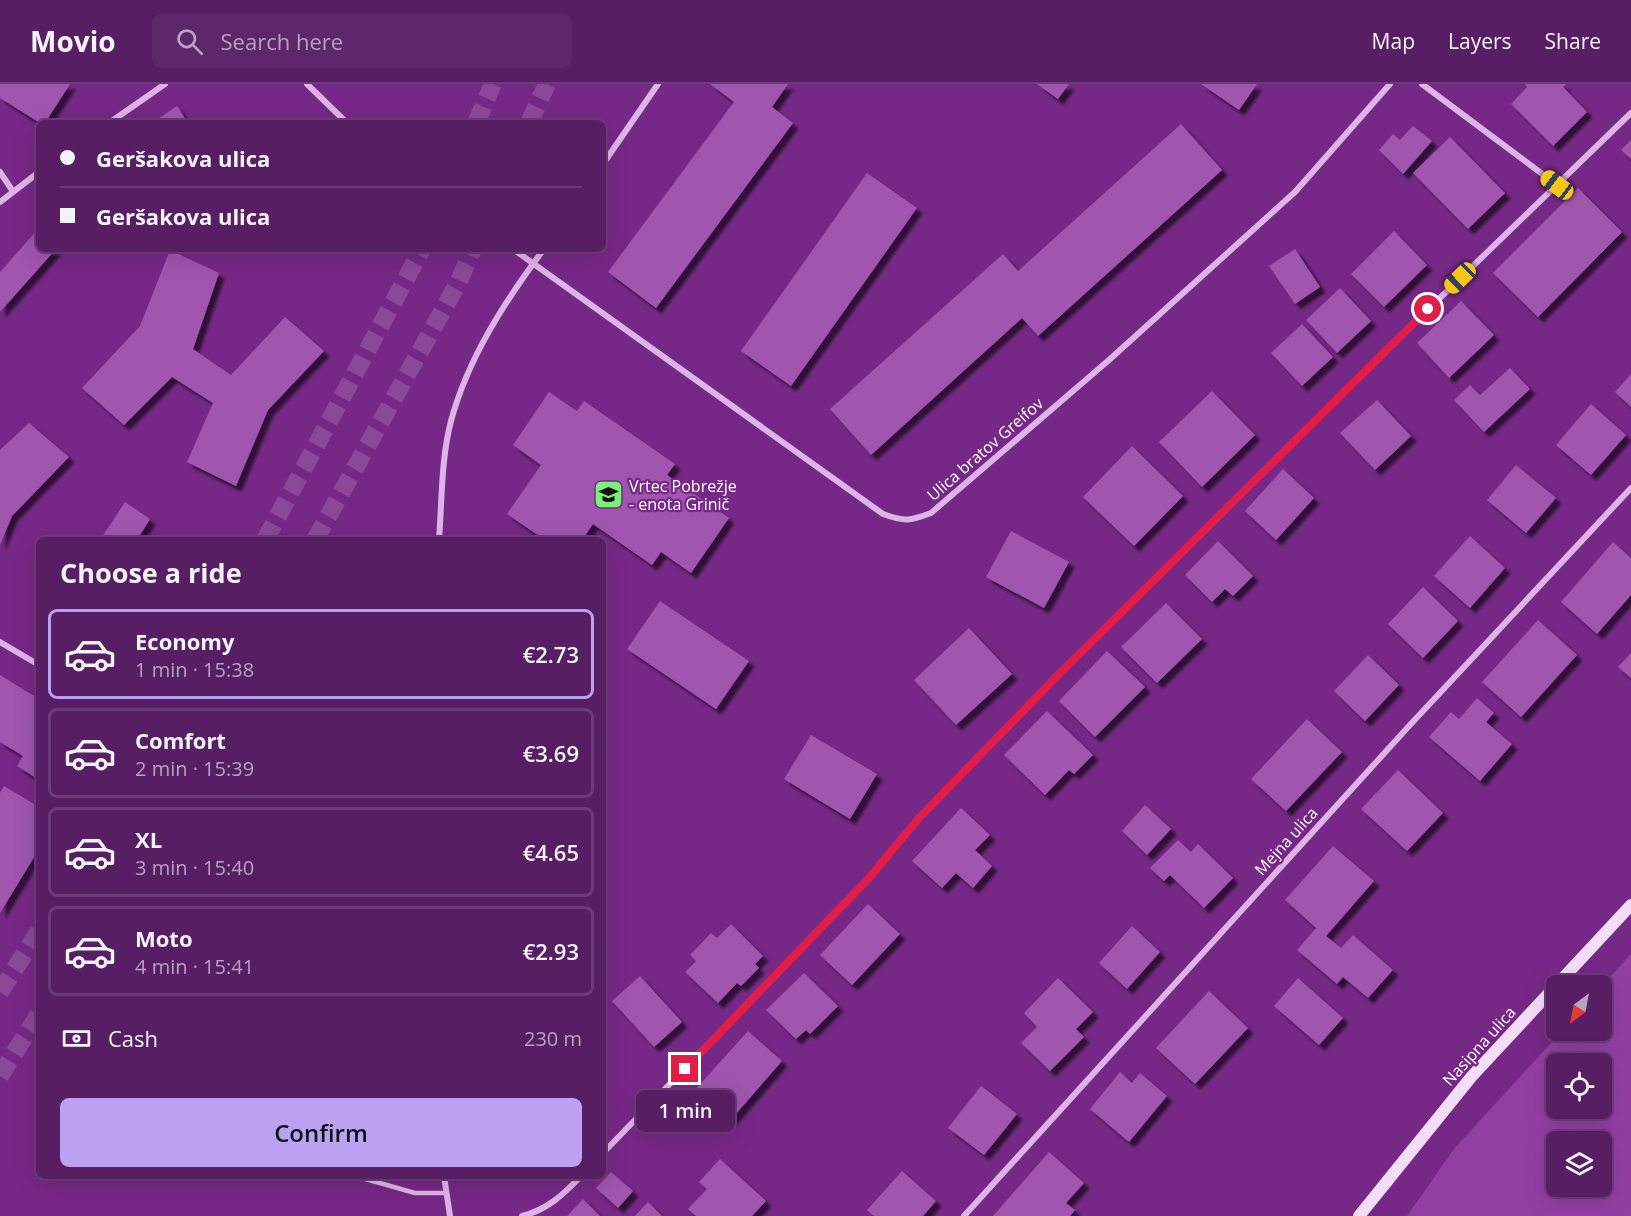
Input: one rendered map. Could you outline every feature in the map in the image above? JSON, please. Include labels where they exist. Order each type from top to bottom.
[{"type":"street","points":[[113,120],[165,84]]},
{"type":"street","points":[[307,84],[344,120]]},
{"type":"street","points":[[606,160],[658,84]]},
{"type":"street","name":"Ulica bratov Greifov","points":[[517,252],[884,514],[902,521],[915,519],[932,513],[1100,368],[1295,192],[1390,84]]},
{"type":"street","points":[[1422,84],[1557,185]]},
{"type":"street","points":[[606,1150],[869,878],[919,818],[1058,675],[1380,356],[1631,113]]},
{"type":"street","points":[[0,172],[12,190]]},
{"type":"street","points":[[0,202],[12,190],[36,174]]},
{"type":"street","points":[[440,537],[443,476],[451,423],[462,389],[479,347],[542,252]]},
{"type":"street","name":"Mejna ulica","points":[[964,1216],[1409,726],[1631,488]]},
{"type":"street","points":[[0,642],[36,663]]},
{"type":"street","name":"Nasipna ulica","points":[[1359,1216],[1472,1076],[1631,905]]},
{"type":"street","points":[[444,1179],[450,1216]]},
{"type":"street","points":[[522,1216],[545,1207],[578,1179]]},
{"type":"lane","points":[[366,1179],[415,1193],[446,1193]]},
{"type":"shaded area","points":[[1631,954],[1631,1216],[1407,1216],[1454,1149],[1553,1041],[1612,1041],[1612,975]]},
{"type":"building","points":[[0,84],[70,84],[47,120],[36,120],[0,98]]},
{"type":"building","points":[[710,84],[788,84],[772,107],[793,123],[656,308],[608,272],[734,102]]},
{"type":"building","points":[[1037,84],[1069,84],[1058,99]]},
{"type":"building","points":[[1201,84],[1257,84],[1239,110]]},
{"type":"building","points":[[1525,84],[1566,84],[1563,87],[1587,112],[1553,146],[1511,104],[1527,87]]},
{"type":"building","points":[[177,106],[186,120],[156,120]]},
{"type":"building","points":[[1181,124],[1222,170],[1038,336],[1022,318],[871,455],[830,409],[1003,254],[1018,271]]},
{"type":"building","points":[[1413,126],[1432,141],[1403,174],[1379,150],[1393,134],[1400,140]]},
{"type":"building","points":[[1450,137],[1505,193],[1468,229],[1413,173]]},
{"type":"building","points":[[1631,140],[1631,159],[1621,150]]},
{"type":"building","points":[[867,173],[917,208],[791,386],[741,351]]},
{"type":"building","points":[[1578,188],[1622,232],[1538,317],[1493,273]]},
{"type":"building","points":[[36,231],[36,252],[53,252],[0,312],[0,272]]},
{"type":"building","points":[[1394,231],[1427,265],[1384,307],[1351,274]]},
{"type":"building","points":[[1295,249],[1320,287],[1295,304],[1269,266]]},
{"type":"building","points":[[169,252],[174,252],[219,273],[193,349],[231,375],[285,317],[324,351],[268,410],[236,486],[187,462],[213,403],[172,377],[124,425],[82,388],[140,326]]},
{"type":"building","points":[[1340,288],[1371,321],[1337,353],[1306,320]]},
{"type":"building","points":[[1461,301],[1494,335],[1449,378],[1417,343]]},
{"type":"building","points":[[1302,324],[1333,357],[1302,386],[1271,353]]},
{"type":"building","points":[[1510,368],[1530,389],[1484,432],[1454,400],[1470,385],[1480,395]]},
{"type":"building","points":[[1631,374],[1631,407],[1615,392]]},
{"type":"building","points":[[1212,391],[1255,435],[1202,487],[1159,442]]},
{"type":"building","name":"Vrtec Pobrežje - enota Grinič","points":[[549,392],[577,411],[584,401],[675,464],[667,475],[729,518],[691,573],[661,552],[652,565],[593,524],[584,537],[541,537],[507,514],[541,465],[513,445]]},
{"type":"building","points":[[1377,400],[1411,436],[1375,470],[1340,433]]},
{"type":"building","points":[[1591,404],[1626,435],[1591,475],[1556,445]]},
{"type":"building","points":[[29,423],[69,457],[12,516],[0,545],[0,450]]},
{"type":"building","points":[[1132,446],[1183,496],[1134,546],[1083,497]]},
{"type":"building","points":[[1516,465],[1556,498],[1526,533],[1487,500]]},
{"type":"building","points":[[1283,469],[1314,498],[1276,540],[1245,511]]},
{"type":"building","points":[[125,502],[150,519],[139,537],[102,537]]},
{"type":"building","points":[[1011,531],[1069,562],[1044,608],[986,577]]},
{"type":"building","points":[[1470,536],[1505,568],[1470,608],[1434,576]]},
{"type":"building","points":[[1218,541],[1253,576],[1233,596],[1225,589],[1212,602],[1185,575]]},
{"type":"building","points":[[1613,542],[1631,558],[1631,595],[1597,634],[1561,602]]},
{"type":"building","points":[[1423,587],[1458,621],[1423,658],[1388,624]]},
{"type":"building","points":[[660,601],[749,661],[716,709],[627,649]]},
{"type":"building","points":[[1166,603],[1202,639],[1157,683],[1121,647]]},
{"type":"building","points":[[1538,620],[1577,655],[1521,717],[1482,682]]},
{"type":"building","points":[[969,628],[1012,674],[956,725],[914,680]]},
{"type":"building","points":[[1107,651],[1145,687],[1095,737],[1059,701]]},
{"type":"building","points":[[1631,653],[1631,678],[1618,667]]},
{"type":"building","points":[[1368,655],[1399,685],[1365,721],[1334,691]]},
{"type":"building","points":[[0,675],[36,697],[36,778],[17,766],[23,756],[0,742]]},
{"type":"building","points":[[1477,698],[1494,713],[1486,722],[1512,744],[1480,781],[1429,737],[1451,712],[1459,719]]},
{"type":"building","points":[[1047,711],[1093,755],[1074,774],[1069,770],[1045,795],[1004,755]]},
{"type":"building","points":[[1307,719],[1342,752],[1286,811],[1251,779]]},
{"type":"building","points":[[811,735],[877,774],[850,819],[784,779]]},
{"type":"building","points":[[1398,770],[1443,813],[1407,851],[1361,809]]},
{"type":"building","points":[[4,786],[36,805],[36,854],[0,913],[0,793]]},
{"type":"building","points":[[1145,805],[1171,829],[1147,855],[1122,831]]},
{"type":"building","points":[[961,808],[990,835],[975,850],[992,866],[973,888],[956,873],[942,888],[912,861]]},
{"type":"building","points":[[1178,840],[1191,852],[1198,844],[1233,878],[1204,908],[1170,875],[1164,881],[1150,868]]},
{"type":"building","points":[[1333,846],[1374,881],[1326,936],[1341,948],[1353,935],[1393,970],[1368,998],[1343,977],[1337,984],[1297,950],[1316,928],[1285,900]]},
{"type":"building","points":[[868,904],[900,934],[852,985],[820,955]]},
{"type":"building","points":[[731,924],[763,956],[755,964],[759,968],[741,986],[737,983],[718,1003],[685,972],[696,961],[690,955],[711,933],[717,938]]},
{"type":"building","points":[[1132,926],[1160,952],[1127,989],[1099,963]]},
{"type":"building","points":[[804,973],[838,1006],[810,1034],[806,1030],[796,1039],[766,1010]]},
{"type":"building","points":[[640,976],[682,1022],[654,1047],[612,1001]]},
{"type":"building","points":[[1058,978],[1093,1012],[1076,1029],[1084,1037],[1050,1071],[1021,1043],[1037,1027],[1024,1013]]},
{"type":"building","points":[[1298,978],[1343,1018],[1319,1045],[1274,1006]]},
{"type":"building","points":[[1209,991],[1248,1028],[1195,1084],[1156,1048]]},
{"type":"building","points":[[748,1031],[782,1061],[729,1122],[694,1091]]},
{"type":"building","points":[[1120,1072],[1132,1083],[1140,1073],[1167,1096],[1129,1142],[1090,1109]]},
{"type":"building","points":[[981,1086],[1017,1114],[984,1155],[948,1128]]},
{"type":"building","points":[[1049,1152],[1084,1183],[1066,1203],[1075,1210],[1070,1216],[993,1216]]},
{"type":"building","points":[[720,1159],[766,1201],[752,1216],[696,1216],[688,1209],[707,1189],[699,1182]]},
{"type":"building","points":[[902,1171],[936,1201],[923,1216],[874,1216],[867,1210]]},
{"type":"building","points":[[611,1172],[633,1191],[618,1208],[596,1188]]},
{"type":"building","points":[[583,1199],[600,1216],[567,1216]]},
{"type":"building","points":[[648,1202],[662,1216],[635,1216]]},
{"type":"tunnel","points":[[477,120],[493,84]]},
{"type":"tunnel","points":[[530,120],[547,84]]},
{"type":"tunnel","points":[[267,537],[420,252]]},
{"type":"tunnel","points":[[317,537],[457,285],[472,252]]},
{"type":"tunnel","points":[[0,992],[36,936]]},
{"type":"tunnel","points":[[0,1076],[36,1019]]},
{"type":"place","name":"Vrtec Pobrežje - enota Grinič","points":[[608,495]]},
{"type":"route","points":[[685,1069],[869,878],[919,818],[1058,675],[1428,309]]}]
